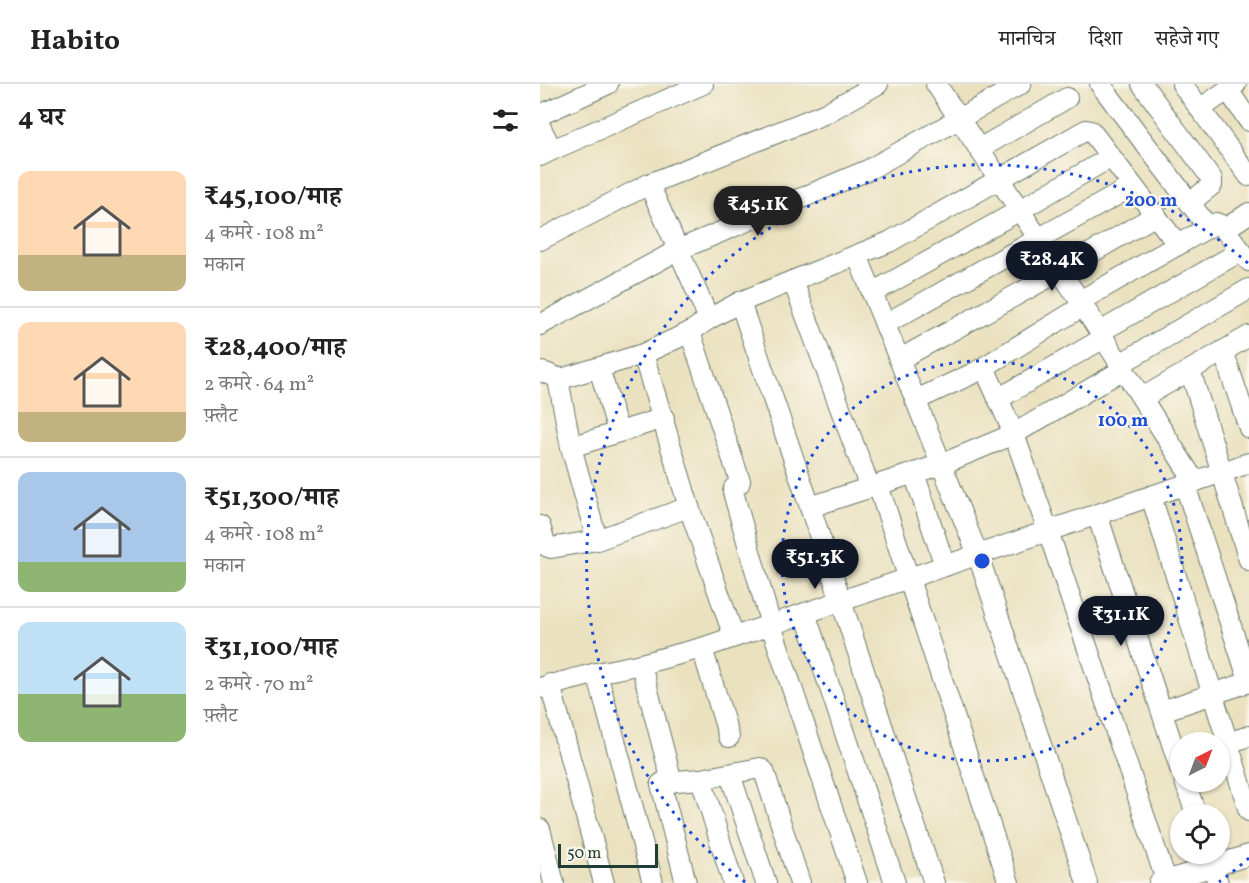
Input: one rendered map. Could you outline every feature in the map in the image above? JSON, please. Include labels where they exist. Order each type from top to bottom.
[{"type":"street","points":[[540,114],[608,84]]},
{"type":"street","points":[[540,126],[546,153],[703,84]]},
{"type":"street","points":[[540,240],[649,184],[824,114],[878,84]]},
{"type":"street","points":[[540,325],[678,250],[868,170],[1021,84]]},
{"type":"street","points":[[998,399],[1102,335],[1247,257],[1191,202],[1100,84]]},
{"type":"street","points":[[1142,84],[1212,179],[1212,185],[1191,202]]},
{"type":"street","points":[[1182,84],[1249,176]]},
{"type":"street","points":[[941,86],[959,118],[1142,398],[1190,483],[1249,682],[1162,711]]},
{"type":"street","points":[[1200,109],[1232,87],[1249,120]]},
{"type":"street","points":[[979,149],[1067,98]]},
{"type":"street","points":[[597,540],[549,375],[599,368],[644,354],[690,332],[740,302],[889,242],[1086,129],[1091,131],[1178,244]]},
{"type":"street","points":[[872,293],[1111,157]]},
{"type":"street","points":[[649,184],[709,319]]},
{"type":"street","points":[[885,324],[1133,186]]},
{"type":"street","points":[[916,400],[984,367],[1178,244],[1249,213]]},
{"type":"street","points":[[900,359],[1156,215]]},
{"type":"street","points":[[857,255],[978,555],[1088,883]]},
{"type":"street","points":[[793,281],[909,578],[1009,883]]},
{"type":"street","points":[[810,507],[942,464],[1014,435],[1249,289]]},
{"type":"street","points":[[740,302],[934,883]]},
{"type":"street","points":[[690,332],[741,481],[733,492],[771,625],[857,883]]},
{"type":"street","points":[[1142,398],[1249,336]]},
{"type":"street","points":[[1223,351],[1249,428]]},
{"type":"street","points":[[644,354],[690,507],[734,637]]},
{"type":"street","points":[[984,367],[1014,435],[1048,531],[1162,882],[1249,855]]},
{"type":"street","points":[[599,368],[618,431]]},
{"type":"street","points":[[1190,370],[1249,560]]},
{"type":"street","points":[[571,447],[664,418]]},
{"type":"street","points":[[604,883],[545,686],[702,648],[1249,463]]},
{"type":"street","points":[[914,473],[945,566]]},
{"type":"street","points":[[1151,496],[1225,732]]},
{"type":"street","points":[[540,526],[548,548],[597,540],[690,507]]},
{"type":"street","points":[[1097,514],[1170,736]]},
{"type":"street","points":[[805,613],[895,883]]},
{"type":"street","points":[[702,648],[729,737]]},
{"type":"street","points":[[641,664],[672,782]]},
{"type":"street","points":[[597,673],[653,883]]},
{"type":"street","points":[[1230,741],[1249,736]]},
{"type":"street","points":[[1230,749],[1249,811]]},
{"type":"street","points":[[686,883],[660,785],[758,768],[764,771],[800,883]]},
{"type":"street","points":[[730,774],[766,883]]},
{"type":"street","points":[[701,779],[733,883]]},
{"type":"street","points":[[540,829],[554,883]]}]
